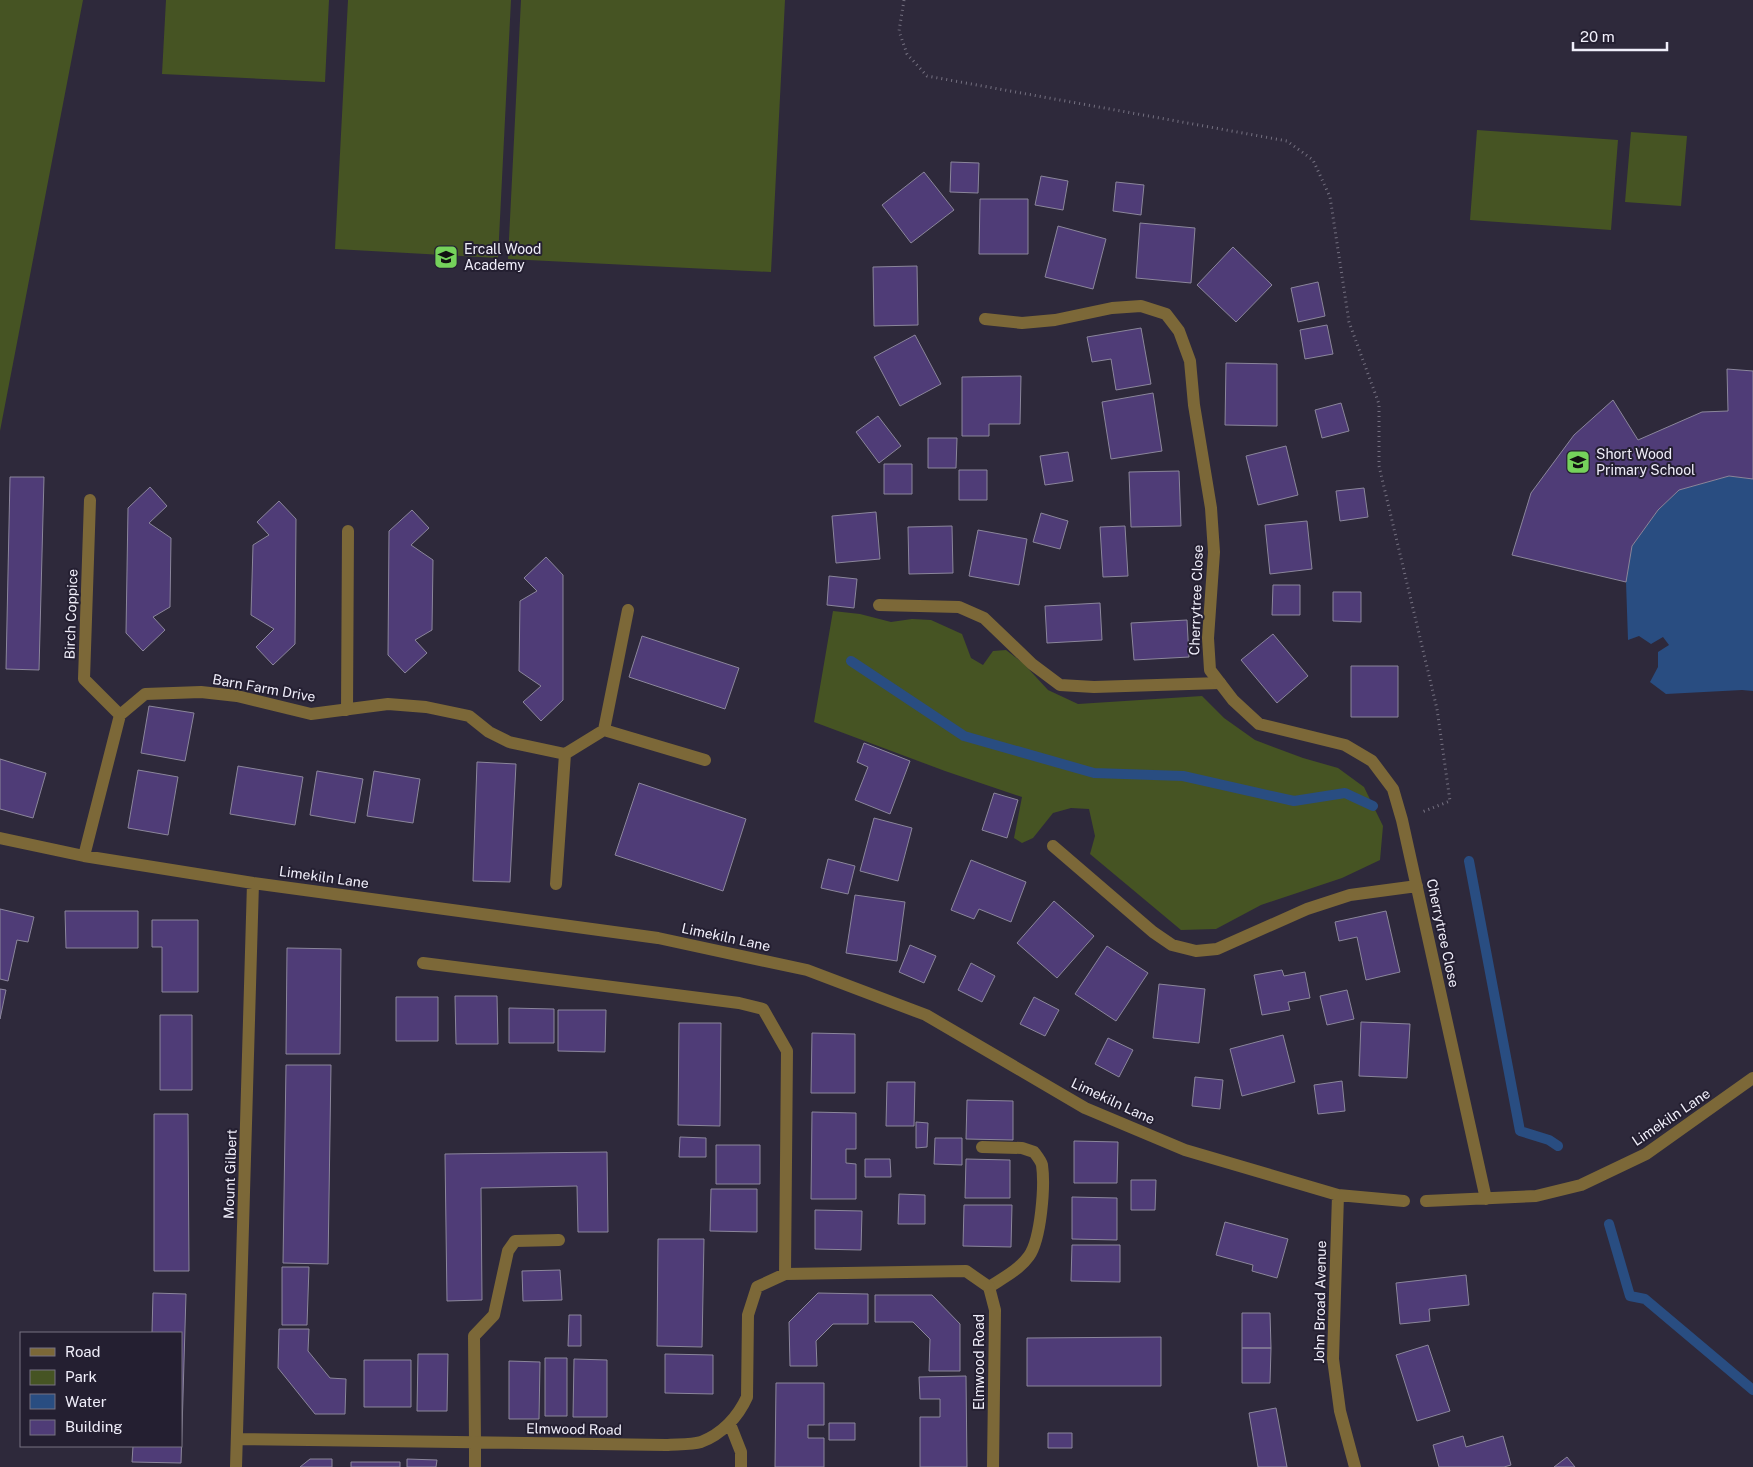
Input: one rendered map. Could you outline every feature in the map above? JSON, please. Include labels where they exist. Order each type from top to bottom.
[{"type":"street","name":"Cherrytree Close","points":[[985,319],[1022,323],[1047,321],[1112,308],[1141,306],[1166,314],[1178,331],[1190,361],[1194,405],[1211,508],[1214,552],[1208,638],[1210,670],[1233,700],[1259,724],[1345,745],[1372,761],[1392,789],[1402,820],[1486,1199]]},
{"type":"street","name":"Birch Coppice","points":[[90,500],[84,679],[120,715]]},
{"type":"street","points":[[347,710],[348,531]]},
{"type":"street","points":[[879,606],[959,608],[984,618],[1032,664],[1060,685],[1094,688],[1220,683]]},
{"type":"street","points":[[556,884],[565,754],[604,730],[628,610]]},
{"type":"street","name":"Barn Farm Drive","points":[[120,715],[145,694],[201,692],[237,696],[311,714],[388,704],[426,707],[468,716],[490,732],[509,742],[565,754]]},
{"type":"street","points":[[84,856],[120,715]]},
{"type":"street","points":[[604,730],[705,760]]},
{"type":"street","name":"Limekiln Lane","points":[[0,838],[84,856],[253,882],[658,938],[807,970],[926,1015],[1085,1108],[1185,1150],[1338,1195],[1404,1201]]},
{"type":"street","points":[[1053,846],[1153,932],[1172,945],[1196,951],[1217,948],[1307,908],[1350,895],[1417,886]]},
{"type":"street","name":"Mount Gilbert","points":[[236,1467],[253,882]]},
{"type":"street","points":[[423,963],[739,1003],[763,1009],[787,1052],[785,1274]]},
{"type":"street","name":"Limekiln Lane","points":[[1426,1201],[1536,1196],[1581,1185],[1646,1154],[1753,1078]]},
{"type":"street","points":[[982,1147],[1022,1148],[1034,1152],[1042,1164],[1042,1201],[1038,1235],[1030,1255],[1020,1266],[989,1286]]},
{"type":"street","name":"John Broad Avenue","points":[[1338,1195],[1332,1359],[1340,1411],[1355,1467]]},
{"type":"street","points":[[475,1467],[474,1336],[494,1315],[508,1251],[514,1241],[559,1240]]},
{"type":"street","name":"Elmwood Road","points":[[237,1439],[666,1445],[700,1442],[730,1424],[747,1397],[748,1315],[757,1287],[785,1274],[966,1271],[989,1286],[995,1310],[993,1467]]},
{"type":"street","points":[[730,1424],[741,1452],[741,1467]]},
{"type":"path","points":[[904,0],[899,31],[907,54],[927,76],[1287,140],[1313,160],[1330,197],[1348,322],[1379,404],[1379,466],[1437,709],[1450,801],[1402,820]]},
{"type":"green space","points":[[0,0],[83,0],[0,431]]},
{"type":"green space","points":[[166,0],[329,0],[325,82],[162,74]]},
{"type":"green space","points":[[348,0],[511,0],[498,258],[335,249]]},
{"type":"green space","points":[[521,0],[785,0],[771,272],[508,259]]},
{"type":"green space","points":[[1477,130],[1618,140],[1611,230],[1470,220]]},
{"type":"green space","points":[[1631,132],[1687,136],[1681,206],[1625,202]]},
{"type":"green space","points":[[833,611],[860,614],[891,622],[912,619],[931,620],[962,634],[971,658],[983,665],[993,651],[1006,650],[1023,663],[1048,690],[1078,704],[1202,696],[1224,718],[1255,740],[1303,758],[1338,768],[1364,787],[1383,826],[1380,860],[1342,878],[1261,905],[1216,929],[1181,930],[1090,854],[1095,836],[1089,809],[1071,808],[1053,813],[1033,838],[1022,843],[1014,838],[1022,797],[945,771],[814,722]]},
{"type":"water","points":[[1729,476],[1753,479],[1753,691],[1666,694],[1650,682],[1658,667],[1658,652],[1669,645],[1663,637],[1651,644],[1639,636],[1628,640],[1626,582],[1632,546],[1658,510],[1679,490]]},
{"type":"building","points":[[951,162],[979,163],[978,193],[950,192]]},
{"type":"building","points":[[924,172],[954,210],[911,243],[882,205]]},
{"type":"building","points":[[1041,176],[1068,181],[1063,210],[1035,205]]},
{"type":"building","points":[[1116,182],[1144,185],[1141,215],[1113,211]]},
{"type":"building","points":[[980,199],[1028,199],[1028,254],[979,254]]},
{"type":"building","points":[[1140,223],[1195,228],[1191,283],[1136,278]]},
{"type":"building","points":[[1058,226],[1106,239],[1093,289],[1045,277]]},
{"type":"building","points":[[1233,247],[1272,285],[1236,322],[1197,285]]},
{"type":"building","points":[[917,266],[918,325],[874,326],[873,267]]},
{"type":"building","points":[[1318,282],[1325,316],[1298,322],[1291,288]]},
{"type":"building","points":[[1327,325],[1333,354],[1305,359],[1300,330]]},
{"type":"building","points":[[1141,328],[1151,384],[1116,390],[1111,359],[1092,362],[1087,337]]},
{"type":"building","points":[[915,335],[941,384],[900,406],[874,357]]},
{"type":"building","points":[[1226,363],[1277,364],[1277,426],[1225,425]]},
{"type":"building","points":[[1727,369],[1753,371],[1753,479],[1729,476],[1679,490],[1658,510],[1632,546],[1626,582],[1512,555],[1531,493],[1574,435],[1613,400],[1638,440],[1702,412],[1728,411]]},
{"type":"building","points":[[1021,376],[1020,424],[989,424],[989,436],[962,436],[962,377]]},
{"type":"building","points":[[1153,393],[1162,451],[1111,459],[1102,402]]},
{"type":"building","points":[[1341,403],[1349,431],[1322,438],[1315,410]]},
{"type":"building","points":[[878,416],[901,446],[879,463],[856,432]]},
{"type":"building","points":[[928,438],[957,438],[956,468],[928,468]]},
{"type":"building","points":[[1286,446],[1298,495],[1258,505],[1246,456]]},
{"type":"building","points":[[1068,452],[1073,481],[1045,485],[1040,456]]},
{"type":"building","points":[[884,464],[912,464],[912,494],[884,494]]},
{"type":"building","points":[[959,470],[987,470],[987,500],[959,500]]},
{"type":"building","points":[[1179,471],[1181,526],[1131,527],[1129,472]]},
{"type":"building","points":[[10,477],[44,477],[39,670],[6,669]]},
{"type":"building","points":[[150,487],[167,506],[149,523],[171,538],[170,607],[153,617],[165,630],[143,651],[126,633],[128,508]]},
{"type":"building","points":[[1364,488],[1368,517],[1340,521],[1336,491]]},
{"type":"building","points":[[279,501],[296,519],[295,644],[273,665],[256,647],[274,629],[251,615],[253,545],[269,535],[257,522]]},
{"type":"building","points":[[412,510],[429,528],[411,545],[433,560],[432,630],[415,640],[427,653],[405,673],[388,655],[389,531]]},
{"type":"building","points":[[876,512],[880,559],[836,563],[832,516]]},
{"type":"building","points":[[1041,513],[1068,521],[1060,549],[1033,542]]},
{"type":"building","points":[[1307,521],[1312,569],[1270,574],[1265,525]]},
{"type":"building","points":[[952,526],[953,573],[909,574],[908,527]]},
{"type":"building","points":[[1125,526],[1128,576],[1103,577],[1100,527]]},
{"type":"building","points":[[978,530],[1027,539],[1019,585],[969,576]]},
{"type":"building","points":[[546,557],[563,575],[563,700],[541,721],[523,702],[541,686],[519,671],[520,601],[537,591],[524,578]]},
{"type":"building","points":[[829,576],[857,579],[854,608],[827,605]]},
{"type":"building","points":[[1273,585],[1300,585],[1300,615],[1272,615]]},
{"type":"building","points":[[1333,592],[1361,592],[1361,622],[1333,621]]},
{"type":"building","points":[[1100,603],[1102,640],[1047,643],[1045,606]]},
{"type":"building","points":[[1187,620],[1189,657],[1134,660],[1131,623]]},
{"type":"building","points":[[1273,634],[1308,676],[1277,703],[1241,660]]},
{"type":"building","points":[[642,636],[739,668],[725,709],[629,677]]},
{"type":"building","points":[[1351,666],[1398,666],[1398,717],[1351,717]]},
{"type":"building","points":[[149,706],[194,713],[185,761],[141,753]]},
{"type":"building","points":[[864,743],[910,761],[890,814],[855,800],[868,767],[857,762]]},
{"type":"building","points":[[0,759],[46,773],[33,818],[0,809]]},
{"type":"building","points":[[477,762],[516,764],[510,882],[473,881]]},
{"type":"building","points":[[238,766],[303,777],[295,825],[230,814]]},
{"type":"building","points":[[138,770],[178,777],[168,835],[128,828]]},
{"type":"building","points":[[317,771],[363,779],[355,823],[310,815]]},
{"type":"building","points":[[374,771],[420,779],[413,823],[367,816]]},
{"type":"building","points":[[639,783],[746,819],[723,891],[615,855]]},
{"type":"building","points":[[994,793],[1018,800],[1007,838],[982,830]]},
{"type":"building","points":[[874,818],[912,828],[898,881],[860,871]]},
{"type":"building","points":[[828,859],[855,866],[848,894],[821,888]]},
{"type":"building","points":[[971,860],[1026,882],[1011,922],[979,909],[974,919],[951,910]]},
{"type":"building","points":[[855,895],[905,902],[897,961],[846,953]]},
{"type":"building","points":[[1054,901],[1094,936],[1057,978],[1017,943]]},
{"type":"building","points":[[0,909],[34,917],[28,942],[17,940],[8,981],[0,979]]},
{"type":"building","points":[[65,911],[138,911],[138,948],[66,948]]},
{"type":"building","points":[[1386,911],[1400,972],[1366,980],[1357,937],[1339,941],[1335,922]]},
{"type":"building","points":[[152,920],[198,920],[198,992],[162,992],[162,947],[152,947]]},
{"type":"building","points":[[910,945],[936,956],[924,983],[899,972]]},
{"type":"building","points":[[1107,946],[1148,973],[1116,1021],[1075,994]]},
{"type":"building","points":[[287,948],[341,949],[340,1054],[286,1054]]},
{"type":"building","points":[[971,963],[995,976],[982,1002],[958,990]]},
{"type":"building","points":[[1282,970],[1284,976],[1305,972],[1310,998],[1288,1002],[1290,1010],[1262,1015],[1254,975]]},
{"type":"building","points":[[1159,984],[1205,989],[1199,1043],[1153,1038]]},
{"type":"building","points":[[0,989],[6,990],[0,1019]]},
{"type":"building","points":[[1347,990],[1354,1019],[1327,1025],[1320,996]]},
{"type":"building","points":[[455,996],[497,996],[498,1044],[456,1044]]},
{"type":"building","points":[[396,997],[438,997],[438,1041],[396,1041]]},
{"type":"building","points":[[1034,997],[1059,1010],[1045,1036],[1020,1024]]},
{"type":"building","points":[[509,1008],[554,1009],[554,1043],[509,1043]]},
{"type":"building","points":[[558,1010],[606,1010],[605,1052],[558,1051]]},
{"type":"building","points":[[160,1015],[192,1015],[192,1090],[160,1090]]},
{"type":"building","points":[[1361,1022],[1410,1024],[1407,1078],[1359,1076]]},
{"type":"building","points":[[679,1023],[721,1023],[720,1126],[678,1125]]},
{"type":"building","points":[[812,1033],[855,1034],[855,1093],[811,1093]]},
{"type":"building","points":[[1283,1035],[1295,1082],[1242,1096],[1230,1049]]},
{"type":"building","points":[[1108,1038],[1133,1050],[1119,1077],[1095,1064]]},
{"type":"building","points":[[286,1065],[331,1065],[328,1264],[283,1263]]},
{"type":"building","points":[[1195,1077],[1223,1080],[1220,1109],[1192,1106]]},
{"type":"building","points":[[1342,1081],[1345,1111],[1318,1114],[1314,1085]]},
{"type":"building","points":[[887,1082],[915,1082],[914,1126],[886,1126]]},
{"type":"building","points":[[967,1100],[1013,1101],[1013,1140],[966,1139]]},
{"type":"building","points":[[812,1112],[856,1113],[856,1149],[846,1149],[846,1163],[856,1164],[856,1199],[811,1199]]},
{"type":"building","points":[[154,1114],[188,1114],[189,1271],[154,1271]]},
{"type":"building","points":[[916,1122],[928,1123],[927,1147],[916,1148]]},
{"type":"building","points":[[680,1137],[706,1138],[706,1157],[679,1157]]},
{"type":"building","points":[[935,1138],[962,1138],[962,1165],[934,1164]]},
{"type":"building","points":[[1074,1141],[1118,1142],[1117,1183],[1074,1183]]},
{"type":"building","points":[[716,1145],[760,1145],[760,1184],[716,1184]]},
{"type":"building","points":[[607,1152],[608,1232],[578,1232],[577,1186],[481,1188],[482,1300],[447,1301],[445,1154]]},
{"type":"building","points":[[865,1159],[890,1159],[891,1177],[865,1177]]},
{"type":"building","points":[[966,1159],[1010,1160],[1010,1198],[965,1198]]},
{"type":"building","points":[[1131,1180],[1156,1180],[1155,1210],[1131,1210]]},
{"type":"building","points":[[711,1189],[757,1189],[757,1232],[710,1231]]},
{"type":"building","points":[[899,1194],[925,1195],[925,1224],[898,1224]]},
{"type":"building","points":[[1072,1197],[1117,1198],[1117,1240],[1072,1239]]},
{"type":"building","points":[[964,1205],[1012,1205],[1011,1247],[963,1246]]},
{"type":"building","points":[[815,1210],[862,1211],[861,1250],[815,1249]]},
{"type":"building","points":[[1225,1222],[1288,1239],[1277,1278],[1252,1271],[1253,1265],[1216,1255]]},
{"type":"building","points":[[658,1239],[704,1239],[702,1347],[657,1346]]},
{"type":"building","points":[[1072,1245],[1120,1245],[1120,1282],[1071,1281]]},
{"type":"building","points":[[282,1267],[309,1267],[307,1325],[282,1325]]},
{"type":"building","points":[[560,1270],[562,1300],[523,1301],[522,1271]]},
{"type":"building","points":[[1466,1275],[1469,1305],[1429,1309],[1430,1321],[1400,1324],[1396,1283]]},
{"type":"building","points":[[153,1293],[186,1294],[182,1429],[182,1332],[152,1332]]},
{"type":"building","points":[[818,1293],[868,1294],[868,1324],[833,1324],[816,1341],[817,1366],[790,1366],[789,1322]]},
{"type":"building","points":[[875,1295],[932,1295],[960,1324],[960,1371],[929,1371],[930,1339],[913,1322],[875,1322]]},
{"type":"building","points":[[1242,1313],[1270,1313],[1271,1348],[1242,1348]]},
{"type":"building","points":[[569,1315],[581,1315],[581,1346],[568,1346]]},
{"type":"building","points":[[279,1329],[309,1329],[308,1351],[330,1378],[346,1379],[345,1414],[315,1414],[278,1368]]},
{"type":"building","points":[[1161,1337],[1161,1386],[1027,1386],[1027,1338]]},
{"type":"building","points":[[1428,1345],[1450,1411],[1417,1421],[1396,1355]]},
{"type":"building","points":[[1242,1348],[1271,1348],[1270,1383],[1242,1383]]},
{"type":"building","points":[[418,1354],[448,1354],[447,1411],[417,1411]]},
{"type":"building","points":[[665,1354],[713,1355],[713,1394],[665,1393]]},
{"type":"building","points":[[545,1358],[567,1358],[567,1416],[545,1416]]},
{"type":"building","points":[[574,1359],[607,1360],[607,1417],[573,1417]]},
{"type":"building","points":[[364,1360],[411,1360],[411,1407],[364,1407]]},
{"type":"building","points":[[509,1361],[540,1362],[539,1419],[509,1419]]},
{"type":"building","points":[[966,1376],[967,1467],[920,1467],[920,1417],[940,1417],[940,1399],[920,1399],[919,1377]]},
{"type":"building","points":[[776,1383],[824,1383],[824,1425],[808,1425],[808,1438],[824,1438],[824,1467],[775,1467]]},
{"type":"building","points":[[1276,1408],[1287,1467],[1258,1467],[1249,1413]]},
{"type":"building","points":[[829,1423],[855,1423],[855,1440],[829,1440]]},
{"type":"building","points":[[1048,1433],[1072,1433],[1072,1448],[1048,1448]]},
{"type":"building","points":[[1463,1436],[1466,1447],[1503,1436],[1511,1465],[1504,1467],[1439,1467],[1433,1445]]},
{"type":"building","points":[[133,1447],[181,1447],[181,1463],[132,1462]]},
{"type":"building","points":[[1567,1457],[1575,1467],[1554,1467]]},
{"type":"building","points":[[310,1459],[332,1459],[332,1467],[300,1467]]},
{"type":"building","points":[[407,1459],[437,1460],[436,1467],[407,1467]]},
{"type":"building","points":[[351,1462],[400,1462],[400,1467],[351,1467]]},
{"type":"waterway","points":[[851,661],[964,736],[1094,773],[1183,776],[1294,801],[1345,793],[1373,806]]},
{"type":"waterway","points":[[1469,861],[1520,1131],[1549,1140],[1558,1146]]},
{"type":"waterway","points":[[1609,1224],[1630,1296],[1645,1299],[1753,1390]]},
{"type":"place","name":"Ercall Wood Academy","points":[[446,257]]},
{"type":"place","name":"Short Wood Primary School","points":[[1578,462]]}]
